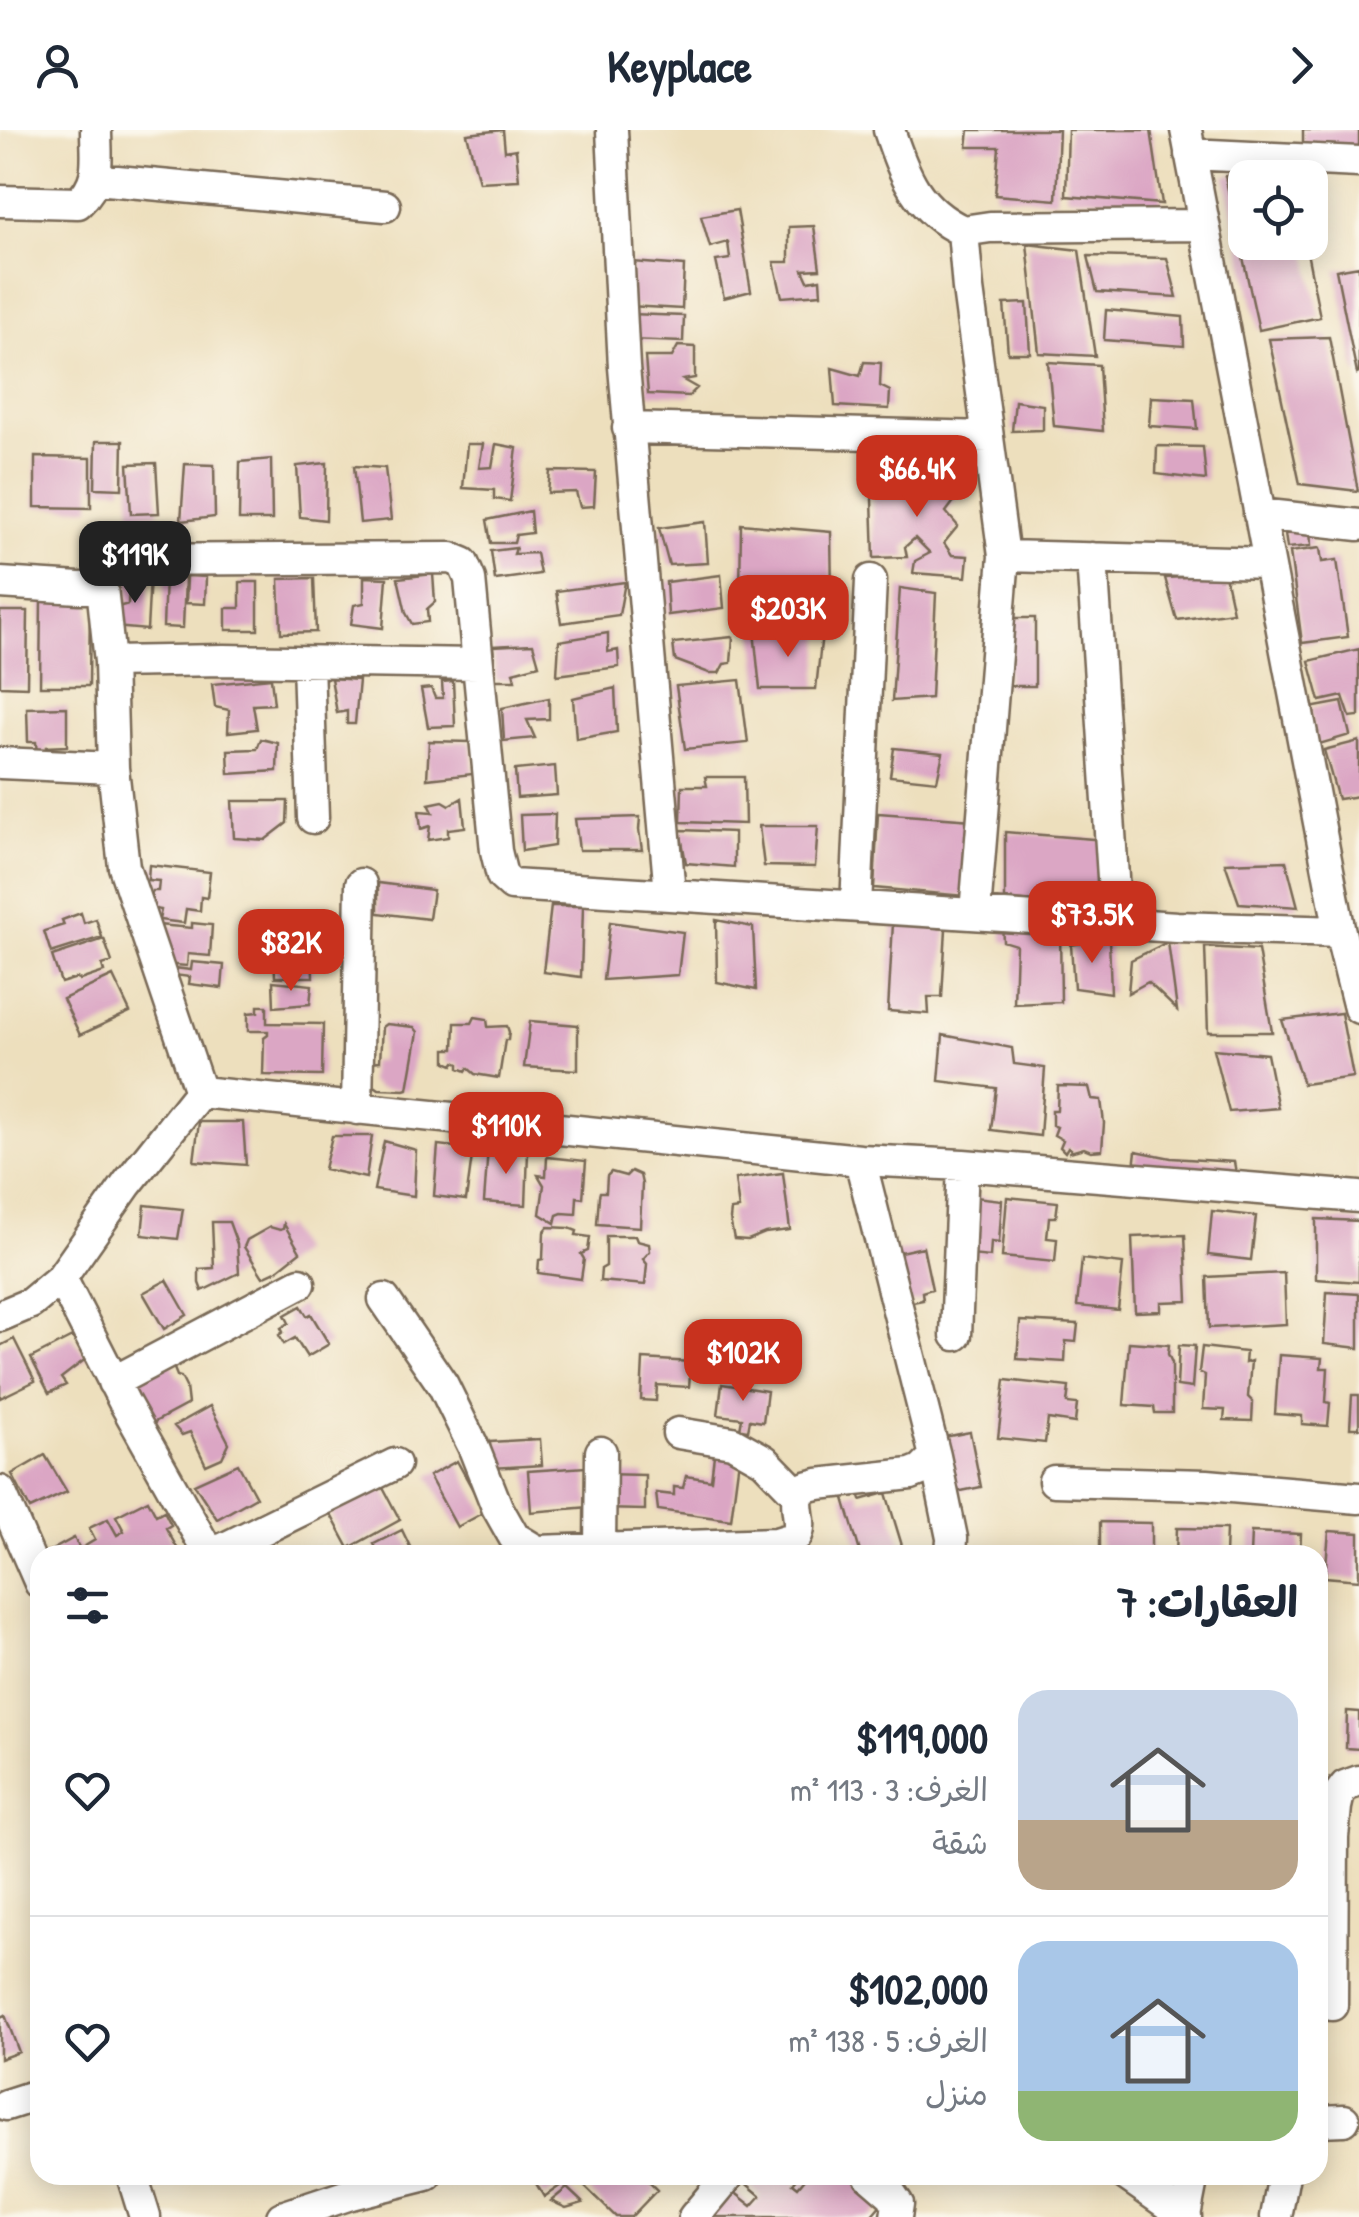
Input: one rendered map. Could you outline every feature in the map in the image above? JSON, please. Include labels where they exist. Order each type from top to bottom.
[{"type":"street","points":[[0,201],[78,203],[96,179],[96,130]]},
{"type":"street","points":[[612,130],[628,428],[670,894]]},
{"type":"street","points":[[889,130],[919,200],[945,222],[963,230],[1203,225]]},
{"type":"street","points":[[1359,162],[1188,142],[1340,932],[1359,1008]]},
{"type":"street","points":[[96,179],[385,206]]},
{"type":"street","points":[[963,230],[1004,556],[975,914]]},
{"type":"street","points":[[628,428],[988,437]]},
{"type":"street","points":[[1259,514],[1359,525]]},
{"type":"street","points":[[1004,556],[1269,563]]},
{"type":"street","points":[[200,1092],[124,868],[113,768],[110,662],[102,587],[102,572],[118,560],[451,558],[464,563],[470,579],[496,851],[502,876],[512,884],[1116,923],[1340,932]]},
{"type":"street","points":[[1092,558],[1116,923]]},
{"type":"street","points":[[856,906],[870,580]]},
{"type":"street","points":[[0,582],[102,587]]},
{"type":"street","points":[[110,662],[478,664]]},
{"type":"street","points":[[308,662],[312,818]]},
{"type":"street","points":[[0,764],[113,768]]},
{"type":"street","points":[[358,1109],[361,884]]},
{"type":"street","points":[[200,1092],[860,1160],[1359,1197]]},
{"type":"street","points":[[0,1316],[31,1304],[61,1278],[127,1184],[200,1092]]},
{"type":"street","points":[[860,1160],[935,1456],[952,1545]]},
{"type":"street","points":[[956,1335],[963,1165]]},
{"type":"street","points":[[61,1278],[113,1382],[206,1545]]},
{"type":"street","points":[[113,1382],[300,1284]]},
{"type":"street","points":[[384,1299],[442,1385],[514,1538],[527,1545]]},
{"type":"street","points":[[678,1432],[732,1442],[764,1460],[798,1495]]},
{"type":"street","points":[[600,1545],[601,1452]]},
{"type":"street","points":[[706,1545],[789,1540],[796,1537],[800,1528],[798,1495],[806,1486],[911,1474],[935,1456]]},
{"type":"street","points":[[232,1545],[395,1464]]},
{"type":"street","points":[[1054,1481],[1207,1485],[1359,1498]]},
{"type":"street","points":[[0,1491],[30,1560]]},
{"type":"street","points":[[1332,2005],[1336,1807],[1345,1786],[1359,1781]]},
{"type":"street","points":[[6,2105],[30,2097]]},
{"type":"street","points":[[135,2185],[145,2217]]},
{"type":"street","points":[[282,2217],[388,2185]]},
{"type":"street","points":[[694,2217],[721,2185]]},
{"type":"street","points":[[881,2185],[898,2204],[896,2217]]},
{"type":"street","points":[[1141,2185],[1186,2216],[1191,2185]]},
{"type":"street","points":[[1276,2217],[1282,2185]]},
{"type":"building","points":[[503,130],[505,151],[516,149],[519,180],[479,182],[467,134]]},
{"type":"building","points":[[969,130],[1059,130],[1056,200],[995,195],[999,147],[967,147]]},
{"type":"building","points":[[1068,130],[1151,130],[1162,204],[1066,196]]},
{"type":"building","points":[[1303,130],[1359,130],[1359,151],[1303,145]]},
{"type":"building","points":[[737,210],[751,291],[724,298],[716,261],[730,259],[728,242],[710,247],[701,216]]},
{"type":"building","points":[[814,226],[820,269],[803,270],[808,281],[820,279],[821,294],[782,297],[774,262],[789,262],[789,227]]},
{"type":"building","points":[[1027,244],[1079,250],[1095,356],[1039,353]]},
{"type":"building","points":[[1088,256],[1167,258],[1177,297],[1097,292]]},
{"type":"building","points":[[1244,260],[1309,260],[1320,317],[1259,330]]},
{"type":"building","points":[[632,262],[684,266],[682,309],[629,306]]},
{"type":"building","points":[[1359,266],[1359,373],[1357,374],[1336,270]]},
{"type":"building","points":[[1027,303],[1030,353],[1008,353],[1004,304]]},
{"type":"building","points":[[1106,310],[1183,317],[1184,346],[1104,340]]},
{"type":"building","points":[[630,314],[684,316],[683,342],[629,340]]},
{"type":"building","points":[[1329,337],[1358,491],[1300,484],[1269,339]]},
{"type":"building","points":[[678,346],[695,347],[695,378],[683,380],[697,388],[689,396],[648,394],[645,357],[672,357]]},
{"type":"building","points":[[864,362],[881,363],[880,386],[890,391],[889,409],[835,406],[832,368],[860,376]]},
{"type":"building","points":[[1048,362],[1099,365],[1103,431],[1054,426]]},
{"type":"building","points":[[1151,397],[1194,399],[1197,429],[1149,426]]},
{"type":"building","points":[[1015,401],[1043,405],[1043,430],[1012,431]]},
{"type":"building","points":[[96,441],[123,441],[122,489],[95,488]]},
{"type":"building","points":[[467,444],[483,444],[479,468],[492,467],[496,444],[517,448],[510,501],[494,499],[494,490],[463,488]]},
{"type":"building","points":[[1157,446],[1203,447],[1206,480],[1156,474]]},
{"type":"building","points":[[35,457],[91,458],[91,508],[35,507]]},
{"type":"building","points":[[271,459],[272,520],[239,520],[240,462]]},
{"type":"building","points":[[909,461],[923,470],[929,464],[954,482],[946,490],[955,500],[946,512],[958,526],[944,543],[952,555],[968,556],[966,577],[913,573],[915,561],[930,553],[915,538],[905,547],[907,557],[874,558],[872,499]]},
{"type":"building","points":[[156,463],[159,513],[131,514],[128,464]]},
{"type":"building","points":[[327,463],[326,520],[300,517],[297,466]]},
{"type":"building","points":[[185,464],[214,465],[215,517],[181,521]]},
{"type":"building","points":[[354,466],[385,468],[391,520],[360,523]]},
{"type":"building","points":[[550,471],[596,472],[594,506],[580,507],[576,492],[548,493]]},
{"type":"building","points":[[530,511],[532,533],[516,535],[514,543],[491,543],[487,520]]},
{"type":"building","points":[[705,522],[708,563],[669,565],[659,528]]},
{"type":"building","points":[[741,524],[831,532],[832,594],[740,594]]},
{"type":"building","points":[[1284,527],[1310,528],[1311,546],[1287,548]]},
{"type":"building","points":[[516,548],[514,554],[536,553],[540,574],[495,580],[491,551]]},
{"type":"building","points":[[1320,548],[1322,562],[1337,560],[1348,637],[1302,643],[1290,552]]},
{"type":"building","points":[[433,574],[435,602],[427,609],[428,622],[412,624],[398,578]]},
{"type":"building","points":[[721,575],[724,608],[668,615],[666,582]]},
{"type":"building","points":[[1225,575],[1233,612],[1177,620],[1165,578]]},
{"type":"building","points":[[150,576],[147,630],[115,627],[115,608],[128,604],[129,578]]},
{"type":"building","points":[[187,576],[206,577],[205,604],[186,603]]},
{"type":"building","points":[[364,577],[387,578],[383,628],[351,624],[354,605],[364,603]]},
{"type":"building","points":[[165,578],[185,578],[183,628],[163,627]]},
{"type":"building","points":[[314,578],[316,632],[281,633],[279,579]]},
{"type":"building","points":[[240,582],[258,582],[258,630],[226,630],[226,608],[240,608]]},
{"type":"building","points":[[625,582],[619,615],[561,623],[556,591]]},
{"type":"building","points":[[900,588],[936,593],[931,698],[892,701]]},
{"type":"building","points":[[41,598],[90,599],[89,686],[40,686]]},
{"type":"building","points":[[0,611],[28,611],[27,687],[0,686]]},
{"type":"building","points":[[1007,618],[1035,618],[1035,686],[1007,686]]},
{"type":"building","points":[[754,631],[822,633],[816,689],[760,689]]},
{"type":"building","points":[[608,633],[608,652],[618,650],[619,667],[557,675],[559,641]]},
{"type":"building","points":[[733,637],[731,663],[724,664],[719,673],[675,660],[673,643]]},
{"type":"building","points":[[533,644],[539,665],[513,672],[515,680],[496,680],[493,646]]},
{"type":"building","points":[[1359,649],[1359,716],[1350,717],[1343,696],[1320,701],[1309,661]]},
{"type":"building","points":[[271,678],[274,704],[253,705],[257,729],[228,732],[229,710],[215,707],[212,684]]},
{"type":"building","points":[[331,678],[359,680],[355,724],[347,724],[347,711],[337,713]]},
{"type":"building","points":[[740,680],[748,743],[685,749],[676,686]]},
{"type":"building","points":[[453,681],[455,726],[428,727],[421,689],[431,688],[435,698],[443,698],[442,682]]},
{"type":"building","points":[[615,688],[617,732],[576,739],[573,698]]},
{"type":"building","points":[[549,698],[549,719],[527,720],[535,738],[504,741],[502,708]]},
{"type":"building","points":[[1342,702],[1350,735],[1316,745],[1310,708]]},
{"type":"building","points":[[67,707],[67,746],[46,747],[47,755],[37,755],[36,742],[28,742],[27,708]]},
{"type":"building","points":[[261,739],[278,743],[277,771],[229,774],[228,750],[257,749]]},
{"type":"building","points":[[429,741],[471,742],[473,774],[427,779]]},
{"type":"building","points":[[1359,741],[1359,796],[1338,799],[1324,750]]},
{"type":"building","points":[[894,748],[943,753],[937,781],[890,776]]},
{"type":"building","points":[[555,766],[557,795],[517,798],[515,770]]},
{"type":"building","points":[[705,777],[744,777],[745,824],[681,822],[682,786],[707,786]]},
{"type":"building","points":[[462,798],[465,827],[448,829],[448,837],[428,840],[430,826],[421,829],[419,811],[433,812],[429,804],[443,801],[450,805]]},
{"type":"building","points":[[232,801],[288,801],[287,823],[265,840],[234,838]]},
{"type":"building","points":[[878,813],[972,820],[965,896],[874,888]]},
{"type":"building","points":[[555,814],[554,846],[522,851],[520,815]]},
{"type":"building","points":[[640,817],[642,850],[579,850],[575,819]]},
{"type":"building","points":[[759,826],[818,826],[815,867],[764,866]]},
{"type":"building","points":[[680,830],[734,832],[734,867],[686,863]]},
{"type":"building","points":[[1005,832],[1105,840],[1108,910],[1005,899]]},
{"type":"building","points":[[1286,861],[1298,907],[1239,903],[1225,863]]},
{"type":"building","points":[[149,865],[210,872],[207,898],[201,897],[200,911],[186,909],[184,923],[159,920],[161,910],[150,908],[152,891],[158,891],[159,881],[148,880]]},
{"type":"building","points":[[378,883],[433,890],[429,919],[378,913]]},
{"type":"building","points":[[551,906],[583,906],[581,977],[543,972]]},
{"type":"building","points":[[81,913],[84,923],[96,919],[102,937],[51,953],[44,931],[64,925],[62,920]]},
{"type":"building","points":[[716,920],[753,927],[756,990],[717,982]]},
{"type":"building","points":[[610,922],[683,932],[678,975],[603,980]]},
{"type":"building","points":[[192,923],[212,925],[210,956],[188,954],[187,966],[164,964],[157,925],[192,928]]},
{"type":"building","points":[[893,923],[946,929],[942,997],[928,997],[929,1014],[888,1011]]},
{"type":"building","points":[[1002,923],[1060,928],[1061,1002],[1014,1004],[1016,945],[1003,941]]},
{"type":"building","points":[[1109,938],[1111,993],[1074,988],[1071,945]]},
{"type":"building","points":[[104,939],[112,962],[102,965],[104,972],[61,983],[52,956]]},
{"type":"building","points":[[1168,942],[1177,1010],[1148,982],[1128,993],[1131,960]]},
{"type":"building","points":[[1205,947],[1258,950],[1272,1032],[1208,1032]]},
{"type":"building","points":[[274,952],[312,952],[313,977],[275,977]]},
{"type":"building","points":[[192,962],[224,965],[222,988],[189,984],[190,977],[174,975],[174,968],[191,970]]},
{"type":"building","points":[[113,976],[130,1012],[80,1035],[63,999]]},
{"type":"building","points":[[273,981],[312,985],[310,1004],[274,1007]]},
{"type":"building","points":[[258,1006],[267,1006],[267,1023],[323,1024],[322,1076],[263,1075],[264,1038],[268,1031],[248,1031],[248,1013],[258,1012]]},
{"type":"building","points":[[1341,1013],[1353,1077],[1303,1084],[1282,1020]]},
{"type":"building","points":[[475,1017],[487,1019],[488,1027],[507,1026],[508,1040],[499,1078],[475,1074],[468,1068],[459,1068],[455,1062],[446,1062],[446,1049],[454,1049],[455,1023],[472,1023]]},
{"type":"building","points":[[530,1021],[578,1025],[578,1070],[524,1067]]},
{"type":"building","points":[[382,1027],[414,1027],[418,1032],[405,1090],[379,1089],[369,1082],[370,1062],[380,1061]]},
{"type":"building","points":[[943,1035],[1012,1048],[1014,1064],[1045,1068],[1040,1136],[991,1130],[996,1088],[939,1081]]},
{"type":"building","points":[[1213,1049],[1267,1054],[1278,1108],[1229,1112]]},
{"type":"building","points":[[1058,1086],[1089,1087],[1092,1099],[1101,1100],[1102,1150],[1084,1148],[1070,1152],[1068,1147],[1065,1152],[1060,1147],[1063,1140],[1054,1135],[1057,1127],[1052,1125]]},
{"type":"building","points":[[199,1122],[243,1122],[246,1165],[194,1161]]},
{"type":"building","points":[[332,1136],[372,1136],[366,1178],[324,1169]]},
{"type":"building","points":[[384,1141],[416,1150],[414,1196],[374,1190]]},
{"type":"building","points":[[438,1145],[473,1149],[466,1200],[434,1196]]},
{"type":"building","points":[[488,1148],[528,1152],[526,1205],[484,1202]]},
{"type":"building","points":[[1136,1151],[1171,1158],[1234,1162],[1236,1173],[1134,1168]]},
{"type":"building","points":[[547,1157],[586,1161],[583,1198],[577,1197],[576,1214],[557,1215],[555,1223],[540,1214],[544,1185],[538,1175],[546,1176]]},
{"type":"building","points":[[631,1171],[640,1175],[642,1184],[640,1227],[597,1224],[599,1196],[606,1192],[607,1176],[611,1172],[626,1176]]},
{"type":"building","points":[[783,1173],[790,1230],[748,1240],[734,1239],[731,1210],[739,1209],[735,1179]]},
{"type":"building","points":[[975,1197],[1002,1200],[999,1243],[991,1242],[990,1257],[960,1254]]},
{"type":"building","points":[[1007,1197],[1058,1202],[1056,1217],[1049,1217],[1047,1238],[1057,1239],[1055,1262],[1002,1257]]},
{"type":"building","points":[[145,1205],[183,1209],[178,1239],[142,1235]]},
{"type":"building","points":[[1212,1211],[1256,1216],[1251,1260],[1208,1255]]},
{"type":"building","points":[[1316,1219],[1359,1221],[1359,1282],[1316,1279]]},
{"type":"building","points":[[212,1222],[229,1222],[237,1244],[239,1273],[202,1291],[199,1269],[214,1268]]},
{"type":"building","points":[[284,1224],[300,1252],[263,1277],[244,1247],[247,1240],[270,1227],[283,1229]]},
{"type":"building","points":[[548,1227],[569,1228],[577,1231],[576,1235],[590,1237],[588,1251],[581,1254],[581,1279],[538,1273]]},
{"type":"building","points":[[1185,1235],[1188,1301],[1161,1302],[1161,1311],[1135,1312],[1132,1237]]},
{"type":"building","points":[[606,1236],[635,1236],[637,1241],[649,1244],[650,1251],[643,1259],[647,1264],[645,1285],[600,1281],[601,1269],[606,1266]]},
{"type":"building","points":[[923,1247],[932,1289],[922,1292],[923,1300],[902,1304],[891,1254]]},
{"type":"building","points":[[1082,1259],[1123,1264],[1118,1310],[1077,1306]]},
{"type":"building","points":[[1284,1273],[1286,1324],[1209,1328],[1207,1277]]},
{"type":"building","points":[[167,1280],[187,1315],[164,1329],[143,1293]]},
{"type":"building","points":[[1327,1292],[1359,1294],[1359,1348],[1324,1344]]},
{"type":"building","points":[[301,1306],[307,1316],[311,1314],[329,1344],[307,1357],[295,1338],[284,1344],[279,1335],[289,1323],[285,1315]]},
{"type":"building","points":[[1020,1321],[1078,1324],[1076,1342],[1066,1341],[1065,1362],[1017,1359]]},
{"type":"building","points":[[72,1337],[87,1358],[61,1378],[66,1385],[49,1393],[31,1358]]},
{"type":"building","points":[[14,1339],[35,1381],[0,1398],[0,1346]]},
{"type":"building","points":[[1129,1342],[1169,1345],[1172,1413],[1124,1405]]},
{"type":"building","points":[[1179,1345],[1195,1346],[1192,1388],[1177,1386]]},
{"type":"building","points":[[1202,1347],[1246,1352],[1245,1363],[1251,1361],[1248,1397],[1253,1402],[1252,1421],[1224,1420],[1225,1410],[1203,1409],[1205,1375],[1199,1372]]},
{"type":"building","points":[[1279,1355],[1322,1358],[1321,1368],[1328,1368],[1328,1426],[1302,1424],[1302,1416],[1275,1414]]},
{"type":"building","points":[[169,1356],[186,1387],[188,1404],[147,1426],[123,1382]]},
{"type":"building","points":[[643,1359],[691,1362],[689,1387],[657,1385],[656,1401],[641,1400]]},
{"type":"building","points":[[1005,1380],[1069,1387],[1067,1403],[1077,1404],[1075,1423],[1048,1419],[1045,1443],[998,1438]]},
{"type":"building","points":[[722,1384],[767,1391],[763,1422],[750,1420],[748,1430],[740,1429],[742,1418],[718,1415]]},
{"type":"building","points":[[1352,1395],[1359,1395],[1359,1428],[1350,1428]]},
{"type":"building","points":[[210,1406],[229,1443],[222,1458],[206,1465],[190,1432],[182,1435],[174,1426]]},
{"type":"building","points":[[970,1432],[981,1487],[946,1494],[934,1439]]},
{"type":"building","points":[[540,1439],[542,1465],[491,1468],[490,1442]]},
{"type":"building","points":[[45,1455],[67,1492],[30,1509],[12,1474]]},
{"type":"building","points":[[714,1455],[739,1459],[731,1520],[658,1510],[656,1493],[674,1495],[674,1487],[683,1488],[686,1476],[711,1480]]},
{"type":"building","points":[[457,1461],[485,1512],[457,1527],[429,1476]]},
{"type":"building","points":[[238,1464],[256,1497],[217,1519],[194,1484]]},
{"type":"building","points":[[586,1467],[589,1507],[531,1512],[528,1471]]},
{"type":"building","points":[[601,1474],[645,1475],[645,1510],[602,1509]]},
{"type":"building","points":[[382,1486],[400,1520],[354,1545],[347,1545],[330,1513]]},
{"type":"building","points":[[858,1491],[861,1500],[886,1493],[902,1545],[858,1545],[843,1495]]},
{"type":"building","points":[[148,1500],[156,1515],[164,1511],[171,1525],[166,1528],[175,1545],[87,1545],[95,1540],[89,1528],[108,1519],[117,1535],[124,1531],[116,1516]]},
{"type":"building","points":[[1100,1522],[1151,1523],[1151,1545],[1100,1545]]},
{"type":"building","points":[[1177,1528],[1226,1529],[1225,1545],[1176,1545]]},
{"type":"building","points":[[402,1530],[409,1545],[375,1545]]},
{"type":"building","points":[[1329,1531],[1359,1533],[1359,1580],[1328,1577]]},
{"type":"building","points":[[1251,1532],[1301,1534],[1300,1545],[1250,1545]]},
{"type":"building","points":[[1347,1711],[1359,1712],[1359,1749],[1346,1748]]},
{"type":"building","points":[[5,2015],[19,2052],[0,2059],[0,2017]]},
{"type":"building","points":[[537,2185],[561,2185],[544,2197]]},
{"type":"building","points":[[652,2185],[657,2190],[631,2217],[616,2217],[584,2186]]},
{"type":"building","points":[[748,2185],[860,2185],[882,2203],[870,2217],[702,2217],[728,2187],[752,2206],[761,2196]]},
{"type":"building","points":[[567,2188],[583,2203],[566,2208],[551,2201]]}]
